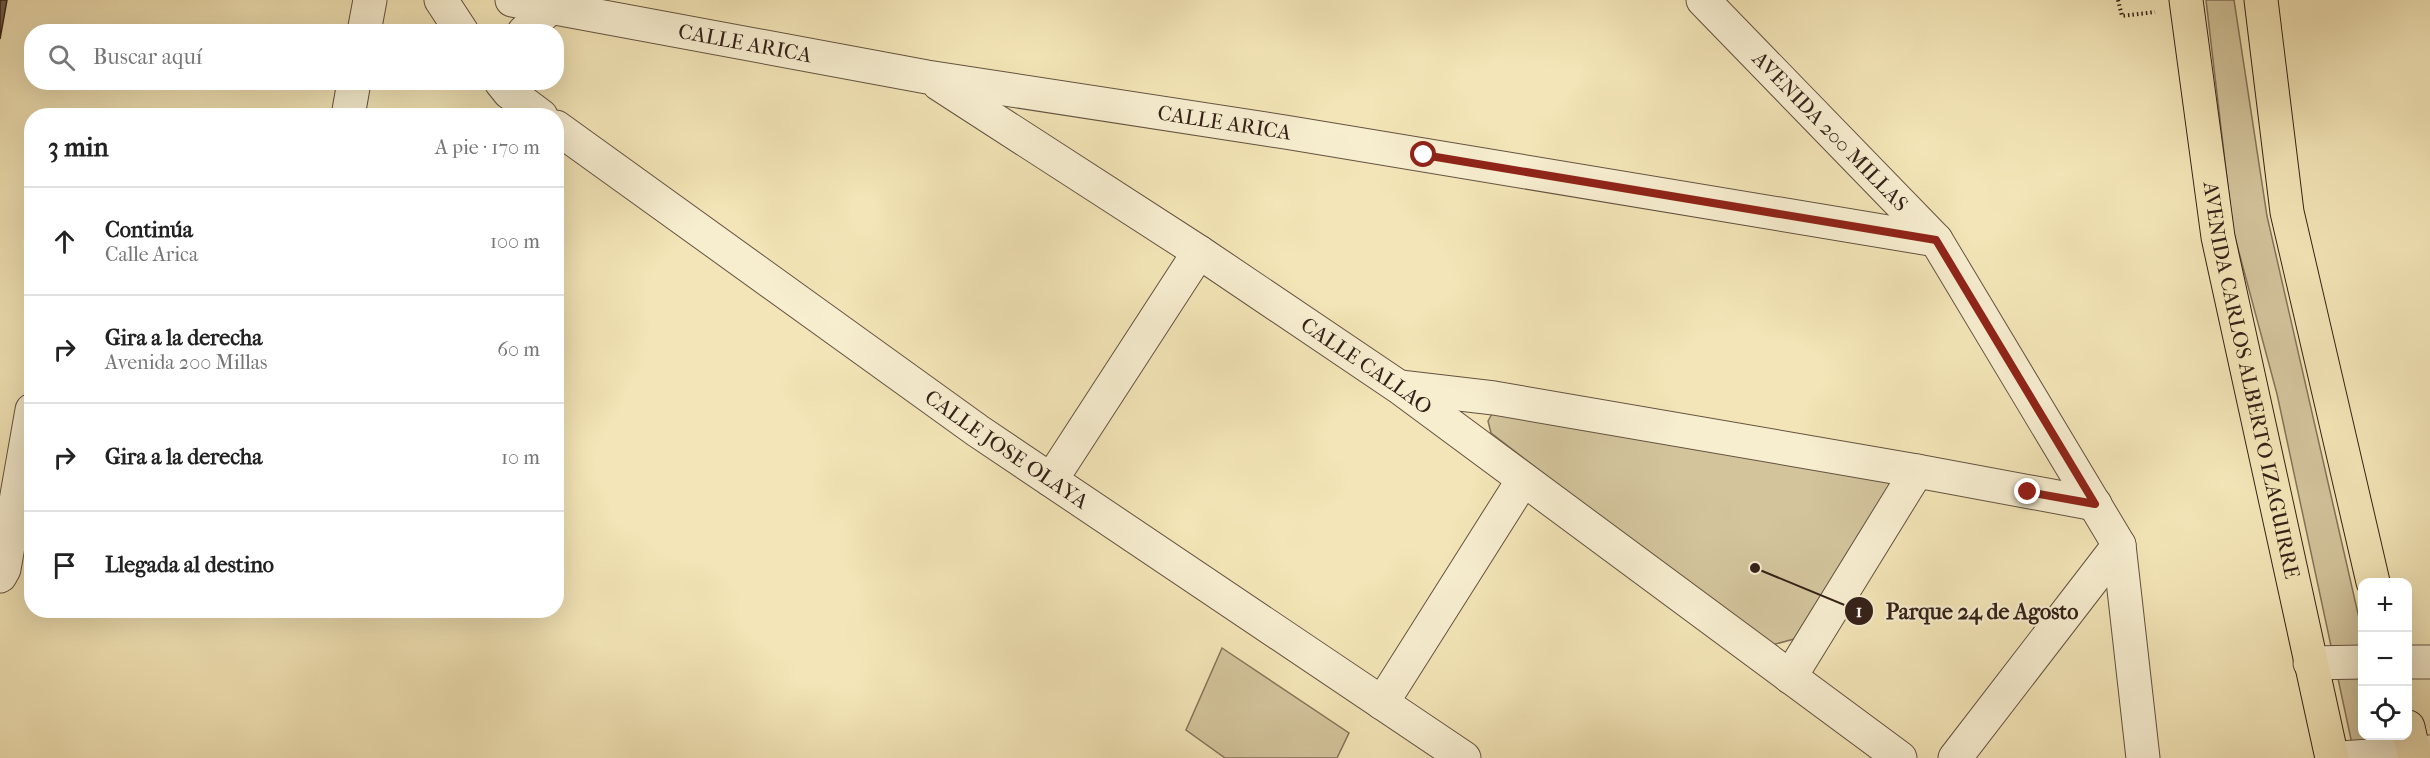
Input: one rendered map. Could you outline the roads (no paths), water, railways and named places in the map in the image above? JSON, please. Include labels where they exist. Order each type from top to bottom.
[{"type":"main road","points":[[2261,0],[2287,213],[2372,578]]},
{"type":"main road","name":"AVENIDA CARLOS ALBERTO IZAGUIRRE","points":[[2186,4],[2218,237],[2332,758]]},
{"type":"street","points":[[366,24],[370,0]]},
{"type":"street","points":[[441,0],[457,24]]},
{"type":"street","name":"CALLE ARICA","points":[[512,0],[927,77],[1308,136],[1936,240]]},
{"type":"street","name":"AVENIDA 200 MILLAS","points":[[1703,0],[1936,240],[2119,545],[2143,758]]},
{"type":"street","points":[[533,24],[551,7]]},
{"type":"street","name":"CALLE CALLAO","points":[[927,77],[1199,252],[1399,387],[1900,758]]},
{"type":"street","points":[[349,108],[353,90]]},
{"type":"street","points":[[512,90],[532,108]]},
{"type":"street","points":[[1037,148],[1042,118],[1055,97]]},
{"type":"street","name":"CALLE JOSE OLAYA","points":[[564,133],[978,431],[1464,758]]},
{"type":"street","points":[[1051,480],[1199,252]]},
{"type":"street","points":[[1399,387],[1494,398],[2095,504]]},
{"type":"street","points":[[0,576],[4,570],[24,456]]},
{"type":"street","points":[[1790,677],[1917,471]]},
{"type":"street","points":[[1382,703],[1523,480]]},
{"type":"street","points":[[1955,758],[2119,545]]},
{"type":"street","points":[[2310,663],[2358,662]]},
{"type":"street","points":[[2412,662],[2430,662]]},
{"type":"street","points":[[2340,758],[2417,748]]},
{"type":"place","name":"Parque 24 de Agosto","points":[[1755,568]]}]
